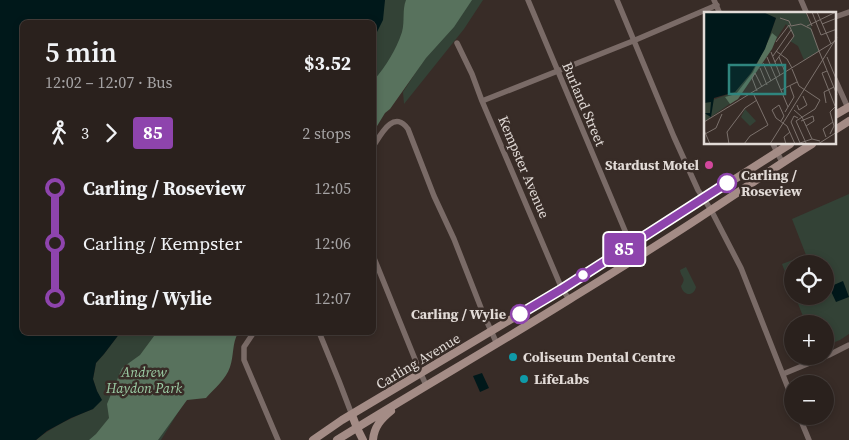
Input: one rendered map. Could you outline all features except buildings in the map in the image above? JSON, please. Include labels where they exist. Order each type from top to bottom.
[{"type":"main road","points":[[836,114],[848,107]]},
{"type":"main road","points":[[836,129],[849,121]]},
{"type":"main road","name":"Carling Avenue","points":[[313,440],[562,289],[788,145]]},
{"type":"main road","name":"Carling Avenue","points":[[337,440],[404,398],[497,344],[711,210],[810,145]]},
{"type":"main road","points":[[373,440],[378,424],[404,398]]},
{"type":"main road","points":[[352,415],[356,428],[363,440]]},
{"type":"street","name":"Burland Street","points":[[528,0],[631,245]]},
{"type":"street","points":[[617,0],[698,190],[711,210],[741,268],[783,374],[849,345]]},
{"type":"street","points":[[801,0],[806,12]]},
{"type":"street","points":[[482,101],[633,41],[716,3]]},
{"type":"street","points":[[836,17],[849,12]]},
{"type":"street","name":"Kempster Avenue","points":[[457,43],[472,74],[562,289],[569,299]]},
{"type":"street","points":[[836,81],[848,107]]},
{"type":"street","points":[[376,142],[388,125],[394,122],[398,121],[408,129],[434,196],[454,239],[497,344]]},
{"type":"street","points":[[773,145],[782,162]]},
{"type":"street","points":[[376,263],[426,385]]},
{"type":"street","points":[[252,335],[244,347],[244,360],[278,440]]},
{"type":"street","points":[[320,335],[352,415]]},
{"type":"street","points":[[803,425],[809,440]]},
{"type":"green space","points":[[385,0],[434,0],[376,94],[376,34]]},
{"type":"green space","points":[[406,0],[472,0],[454,27],[426,58],[376,128],[376,78],[390,58],[400,39],[403,28]]},
{"type":"green space","points":[[463,0],[483,0],[464,29],[404,104],[403,92]]},
{"type":"green space","points":[[849,194],[849,334],[834,342],[834,315],[802,315],[799,305],[834,305],[834,255],[806,255],[792,219]]},
{"type":"green space","points":[[686,267],[696,287],[691,294],[684,292],[681,286],[684,279],[680,270]]},
{"type":"green space","name":"Andrew Haydon Park","points":[[118,335],[220,335],[190,393],[161,440],[36,440],[63,422],[93,409],[97,391],[93,379],[96,363]]},
{"type":"green space","name":"Andrew Haydon Park","points":[[155,335],[237,335],[231,363],[226,376],[220,384],[206,398],[187,400],[158,440],[89,440],[109,418],[107,404],[122,368],[140,355]]},
{"type":"water","points":[[0,0],[385,0],[383,20],[376,34],[376,20],[20,20],[20,335],[118,335],[96,363],[93,379],[102,400],[93,409],[47,431],[36,440],[0,440]]},
{"type":"water","points":[[843,281],[849,297],[836,302],[834,285]]},
{"type":"water","points":[[482,373],[489,388],[480,392],[473,376]]},
{"type":"bus line","name":"85","points":[[520,314],[727,183]]},
{"type":"place","name":"Stardust Motel","points":[[709,165]]},
{"type":"place","name":"Carling / Roseview","points":[[727,183]]},
{"type":"place","name":"Carling / Wylie","points":[[520,314]]},
{"type":"place","name":"Coliseum Dental Centre","points":[[513,357]]},
{"type":"place","name":"LifeLabs","points":[[524,379]]}]
